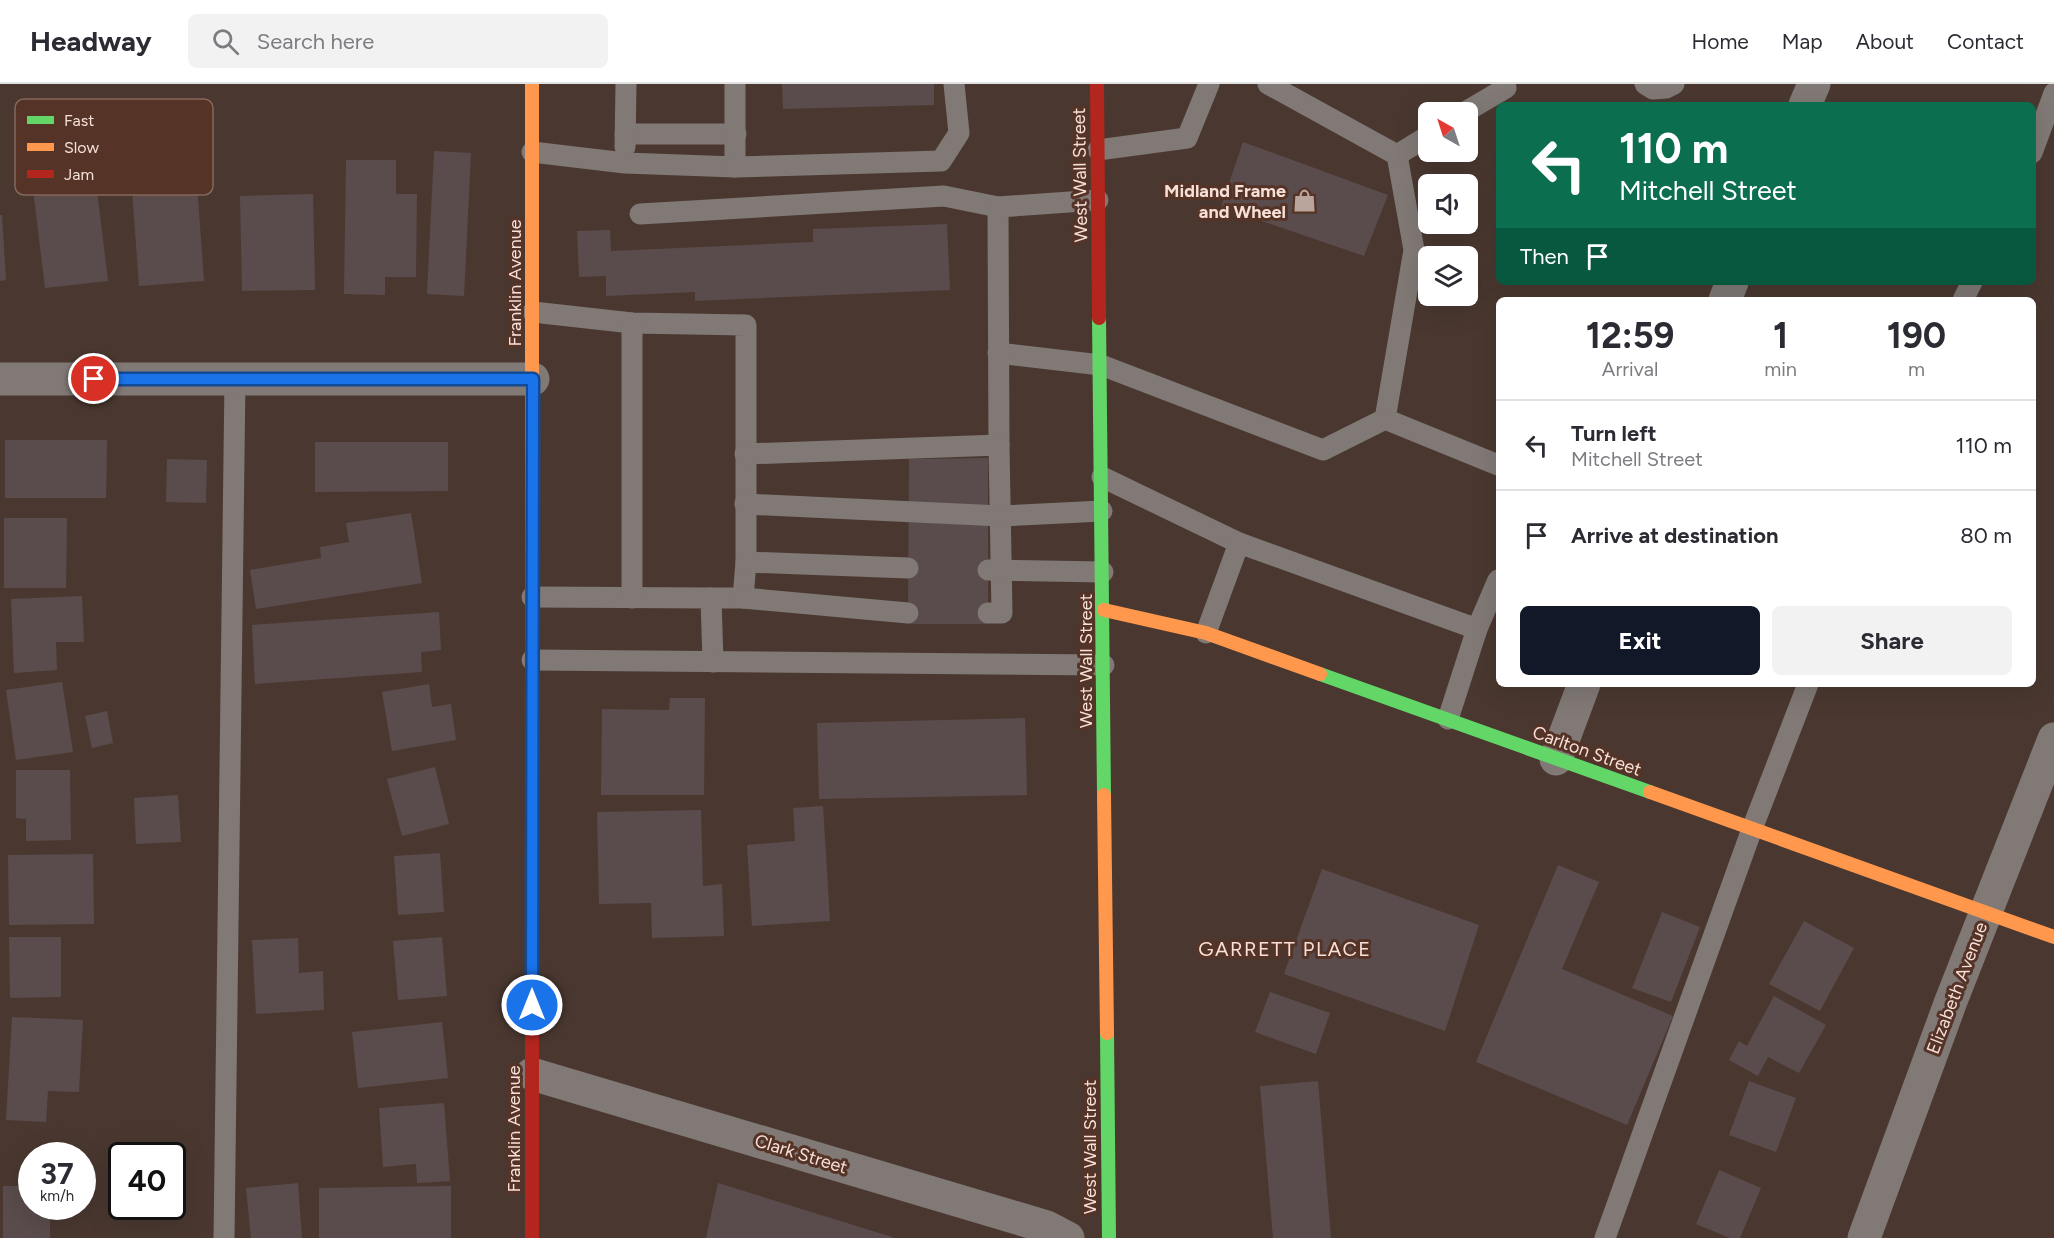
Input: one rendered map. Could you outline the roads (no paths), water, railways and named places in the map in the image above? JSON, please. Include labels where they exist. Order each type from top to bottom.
[{"type":"street","name":"Franklin Avenue","points":[[532,84],[532,1238]]},
{"type":"street","name":"West Wall Street","points":[[1097,84],[1109,1238]]},
{"type":"street","points":[[1806,102],[1814,84]]},
{"type":"street","points":[[0,379],[533,379]]},
{"type":"street","name":"Carlton Street","points":[[1104,610],[1206,633],[2054,937]]},
{"type":"street","points":[[1556,759],[1583,687]]},
{"type":"street","name":"Elizabeth Avenue","points":[[1864,1238],[1951,1001],[2054,740]]},
{"type":"street","name":"Clark Street","points":[[532,1074],[1047,1227],[1068,1238]]},
{"type":"lane","points":[[625,163],[626,84]]},
{"type":"lane","points":[[735,84],[735,166]]},
{"type":"lane","points":[[532,152],[625,163],[735,166],[941,161],[959,133],[954,84]]},
{"type":"lane","points":[[1098,150],[1186,138],[1209,84]]},
{"type":"lane","points":[[1268,84],[1397,154]]},
{"type":"lane","points":[[1646,84],[1653,89],[1666,88],[1674,84]]},
{"type":"lane","points":[[1478,105],[1506,88]]},
{"type":"lane","points":[[2036,142],[2054,93]]},
{"type":"lane","points":[[626,134],[736,134]]},
{"type":"lane","points":[[1397,154],[1418,142]]},
{"type":"lane","points":[[1385,419],[1414,250],[1397,154]]},
{"type":"lane","points":[[640,214],[944,196],[998,207],[1098,200]]},
{"type":"lane","points":[[988,613],[1002,613],[994,570],[1001,516],[998,207]]},
{"type":"lane","points":[[533,312],[632,323],[746,325],[746,562],[743,598]]},
{"type":"lane","points":[[632,323],[632,598]]},
{"type":"lane","points":[[998,352],[1101,365],[1323,450],[1385,419],[1496,464]]},
{"type":"lane","points":[[224,1238],[235,379]]},
{"type":"lane","points":[[745,454],[999,445]]},
{"type":"lane","points":[[1102,477],[1239,543],[1477,629]]},
{"type":"lane","points":[[745,504],[1001,516],[1102,511]]},
{"type":"lane","points":[[1206,633],[1239,543]]},
{"type":"lane","points":[[746,562],[908,568]]},
{"type":"lane","points":[[994,570],[1103,572]]},
{"type":"lane","points":[[1448,719],[1477,629],[1496,585]]},
{"type":"lane","points":[[532,597],[743,598],[908,613]]},
{"type":"lane","points":[[711,598],[713,662]]},
{"type":"lane","points":[[532,660],[1104,665]]},
{"type":"lane","points":[[1605,1238],[1752,829],[1807,687]]},
{"type":"place","name":"Midland Frame and Wheel","points":[[1304,201]]},
{"type":"district","name":"GARRETT PLACE","points":[[1285,949]]}]
